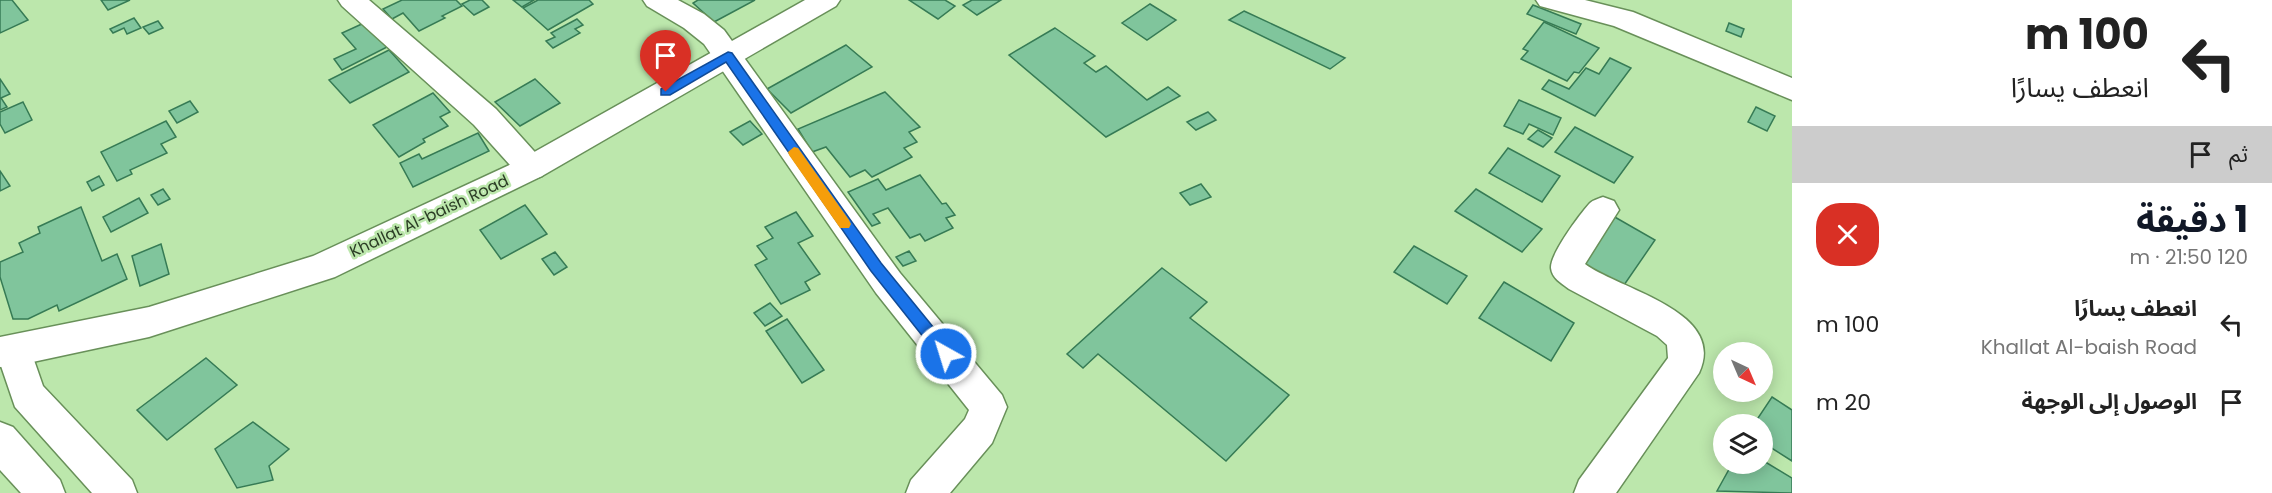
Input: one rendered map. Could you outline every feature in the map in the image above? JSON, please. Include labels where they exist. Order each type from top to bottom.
[{"type":"street","points":[[352,0],[485,117],[531,168]]},
{"type":"street","points":[[657,0],[694,21],[714,37],[888,283],[989,407],[979,431],[925,493]]},
{"type":"street","name":"Khallat Al-baish Road","points":[[7,352],[149,322],[322,267],[417,224],[531,168],[826,0]]},
{"type":"street","points":[[1550,0],[1623,20],[1792,90]]},
{"type":"street","points":[[1593,493],[1686,362],[1685,346],[1681,336],[1664,321],[1580,281],[1568,270],[1569,260],[1603,210]]},
{"type":"street","points":[[7,352],[28,395],[118,493]]},
{"type":"street","points":[[0,439],[46,493]]},
{"type":"building","points":[[0,0],[12,0],[28,20],[0,33]]},
{"type":"building","points":[[101,0],[130,0],[108,10]]},
{"type":"building","points":[[402,0],[456,0],[462,6],[442,16],[445,18],[419,31],[403,13],[392,19],[383,9]]},
{"type":"building","points":[[470,0],[482,0],[489,7],[474,15],[462,4]]},
{"type":"building","points":[[513,0],[534,0],[522,7]]},
{"type":"building","points":[[538,0],[589,0],[593,4],[548,30],[523,8]]},
{"type":"building","points":[[698,0],[755,0],[714,22],[693,3]]},
{"type":"building","points":[[909,0],[945,0],[955,6],[938,19]]},
{"type":"building","points":[[972,0],[1001,0],[977,15],[963,5]]},
{"type":"building","points":[[1150,4],[1176,20],[1147,40],[1122,23]]},
{"type":"building","points":[[1533,5],[1581,24],[1576,34],[1527,14]]},
{"type":"building","points":[[1244,11],[1345,58],[1330,69],[1229,20]]},
{"type":"building","points":[[134,18],[141,28],[127,34],[124,28],[113,33],[110,29]]},
{"type":"building","points":[[577,19],[583,25],[575,29],[580,33],[553,48],[546,41],[555,37],[551,33]]},
{"type":"building","points":[[158,21],[163,28],[149,34],[143,27]]},
{"type":"building","points":[[1544,22],[1599,48],[1579,73],[1574,72],[1567,81],[1521,59],[1528,51],[1523,49]]},
{"type":"building","points":[[364,23],[387,47],[342,70],[334,59],[356,49],[342,33]]},
{"type":"building","points":[[1729,23],[1744,29],[1741,37],[1726,31]]},
{"type":"building","points":[[1055,28],[1095,56],[1084,63],[1096,72],[1106,66],[1147,100],[1168,87],[1180,96],[1106,137],[1009,55]]},
{"type":"building","points":[[846,45],[872,67],[791,113],[767,89]]},
{"type":"building","points":[[389,50],[409,72],[350,103],[329,80]]},
{"type":"building","points":[[1610,58],[1631,68],[1595,116],[1542,89],[1549,80],[1569,89],[1586,68],[1599,74]]},
{"type":"building","points":[[0,79],[10,94],[1,98],[7,107],[0,110]]},
{"type":"building","points":[[535,79],[560,103],[520,126],[495,102]]},
{"type":"building","points":[[885,92],[920,127],[909,132],[917,142],[904,148],[912,157],[872,177],[865,170],[850,177],[826,147],[812,152],[798,129]]},
{"type":"building","points":[[433,93],[450,112],[440,117],[448,126],[423,139],[425,142],[399,157],[373,125]]},
{"type":"building","points":[[1519,100],[1561,118],[1553,135],[1529,124],[1523,134],[1504,126]]},
{"type":"building","points":[[190,101],[198,112],[177,123],[169,111]]},
{"type":"building","points":[[23,102],[32,120],[5,133],[0,124],[0,112]]},
{"type":"building","points":[[1756,107],[1775,116],[1767,131],[1748,122]]},
{"type":"building","points":[[1208,112],[1216,120],[1196,130],[1187,122]]},
{"type":"building","points":[[166,121],[176,137],[161,144],[167,153],[130,170],[132,174],[117,181],[101,152]]},
{"type":"building","points":[[750,121],[762,134],[743,145],[730,132]]},
{"type":"building","points":[[1575,127],[1633,157],[1614,183],[1555,152]]},
{"type":"building","points":[[1538,130],[1552,138],[1543,147],[1528,139]]},
{"type":"building","points":[[478,133],[489,151],[413,187],[400,163],[419,154],[422,159]]},
{"type":"building","points":[[1508,148],[1560,176],[1542,202],[1489,173]]},
{"type":"building","points":[[0,171],[10,186],[0,191]]},
{"type":"building","points":[[920,175],[942,204],[946,203],[955,215],[946,218],[953,228],[925,241],[920,234],[910,238],[888,208],[873,214],[880,223],[872,226],[848,192],[878,179],[886,190]]},
{"type":"building","points":[[99,176],[104,185],[92,191],[87,182]]},
{"type":"building","points":[[1201,184],[1211,197],[1190,205],[1180,193]]},
{"type":"building","points":[[163,189],[170,199],[158,205],[151,195]]},
{"type":"building","points":[[1476,189],[1542,229],[1522,252],[1455,211]]},
{"type":"building","points":[[139,198],[148,213],[111,232],[103,217]]},
{"type":"building","points":[[525,205],[547,234],[501,259],[480,230]]},
{"type":"building","points":[[81,207],[102,261],[117,254],[127,279],[59,311],[57,305],[28,319],[13,319],[0,277],[0,262],[23,252],[19,243],[40,233],[38,227]]},
{"type":"building","points":[[796,212],[813,236],[798,243],[820,274],[805,282],[810,290],[781,304],[755,265],[767,259],[757,246],[773,238],[765,227]]},
{"type":"building","points":[[1606,212],[1655,240],[1622,288],[1572,259]]},
{"type":"building","points":[[161,244],[169,274],[140,286],[132,256]]},
{"type":"building","points":[[1414,246],[1467,276],[1447,304],[1394,272]]},
{"type":"building","points":[[909,251],[916,261],[903,266],[896,257]]},
{"type":"building","points":[[555,252],[567,267],[554,275],[542,259]]},
{"type":"building","points":[[1162,268],[1207,302],[1190,318],[1289,395],[1226,461],[1098,354],[1083,368],[1067,354]]},
{"type":"building","points":[[1504,282],[1574,323],[1551,361],[1479,318]]},
{"type":"building","points":[[770,303],[782,316],[765,326],[754,313]]},
{"type":"building","points":[[787,319],[824,370],[802,383],[766,331]]},
{"type":"building","points":[[206,358],[237,385],[167,440],[137,410]]},
{"type":"building","points":[[1773,398],[1792,410],[1792,461],[1773,449],[1773,414],[1761,414],[1769,402],[1773,402]]},
{"type":"building","points":[[253,422],[289,449],[269,466],[273,480],[237,488],[215,449]]},
{"type":"building","points":[[1773,467],[1792,478],[1792,493],[1717,491],[1726,474],[1773,474]]},
{"type":"slow traffic","points":[[794,152],[845,224]]},
{"type":"route","points":[[666,92],[728,56],[876,267],[946,354]]}]
